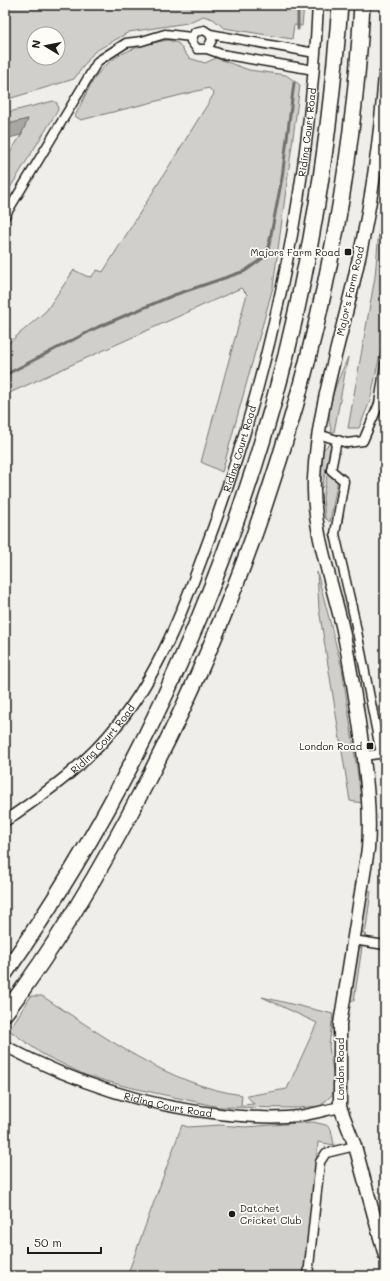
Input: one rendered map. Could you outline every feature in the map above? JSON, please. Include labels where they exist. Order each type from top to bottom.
[{"type":"highway","points":[[5,973],[69,876],[126,773],[193,631],[238,515],[278,384],[313,230],[329,121],[340,5]]},
{"type":"highway","points":[[5,1013],[63,928],[134,806],[194,686],[250,547],[302,384],[328,270],[349,147],[355,98],[362,5]]},
{"type":"main road","name":"Major's Farm Road","points":[[318,434],[322,410],[358,262],[373,182],[385,75]]},
{"type":"main road","name":"London Road","points":[[318,434],[314,481],[318,526],[348,659],[364,756],[370,820],[368,850],[340,1024],[340,1108],[355,1146],[384,1252]]},
{"type":"street","name":"Riding Court Road","points":[[5,821],[77,768],[119,724],[138,696],[158,661],[176,624],[227,489],[267,350],[284,278],[299,195],[316,53],[318,5]]},
{"type":"street","points":[[314,70],[221,54],[207,49],[197,49],[192,44],[191,37],[195,32],[201,29],[210,34],[316,53]]},
{"type":"street","points":[[5,216],[98,61],[126,43],[142,41],[165,34],[191,37]]},
{"type":"street","points":[[207,49],[212,40],[210,34]]},
{"type":"street","points":[[318,434],[347,442],[363,441],[379,404],[385,364]]},
{"type":"street","points":[[337,440],[331,470],[344,481],[335,534],[383,753],[364,756]]},
{"type":"street","points":[[353,940],[385,945]]},
{"type":"street","name":"Riding Court Road","points":[[6,1047],[56,1072],[120,1095],[187,1110],[249,1117],[298,1116],[340,1108]]},
{"type":"street","points":[[308,1276],[320,1162],[326,1153],[355,1146]]},
{"type":"shaded area","points":[[5,5],[304,5],[302,26],[294,25],[292,39],[224,28],[213,19],[203,16],[187,23],[129,32],[94,52],[74,79],[5,100]]},
{"type":"shaded area","points":[[168,40],[178,43],[189,58],[205,63],[216,58],[249,70],[286,75],[300,85],[273,287],[222,472],[201,462],[247,294],[241,288],[5,395],[5,346],[46,311],[74,270],[91,277],[97,270],[103,272],[214,94],[209,88],[81,120],[75,116],[97,74],[108,63],[132,49]]},
{"type":"shaded area","points":[[53,101],[57,103],[58,110],[5,196],[5,186],[8,182],[5,180],[5,161],[21,135],[28,119],[5,125],[5,113]]},
{"type":"shaded area","points":[[28,119],[21,135],[5,139],[5,125]]},
{"type":"shaded area","points":[[385,161],[385,331],[370,401],[359,428],[348,428],[375,277]]},
{"type":"shaded area","points":[[348,357],[334,432],[332,432],[329,423],[330,404]]},
{"type":"shaded area","points":[[329,444],[331,445],[322,488],[320,488],[323,450]]},
{"type":"shaded area","points":[[328,471],[333,478],[338,479],[330,522],[325,518],[323,497]]},
{"type":"shaded area","points":[[317,572],[342,668],[362,803],[350,801],[319,609]]},
{"type":"shaded area","points":[[365,890],[371,891],[365,936],[359,927]]},
{"type":"shaded area","points":[[362,947],[354,1001],[347,1000],[358,949]]},
{"type":"shaded area","points":[[31,996],[42,996],[113,1042],[163,1070],[188,1081],[215,1090],[242,1095],[241,1105],[254,1104],[247,1096],[287,1089],[317,1023],[262,997],[333,1014],[329,1046],[335,1085],[332,1095],[320,1106],[297,1108],[219,1107],[124,1086],[85,1075],[42,1054],[9,1030]]},
{"type":"shaded area","name":"Datchet Cricket Club","points":[[313,1122],[326,1125],[331,1129],[334,1145],[318,1142],[306,1276],[127,1276],[182,1125],[188,1127],[219,1125],[245,1127]]},
{"type":"waterway","points":[[298,5],[298,29]]},
{"type":"waterway","points":[[5,375],[98,327],[174,295],[245,271],[267,255],[282,178],[294,83]]},
{"type":"place","name":"Majors Farm Road","points":[[348,252]]},
{"type":"place","name":"London Road","points":[[370,746]]},
{"type":"place","name":"Datchet Cricket Club","points":[[232,1214]]}]
